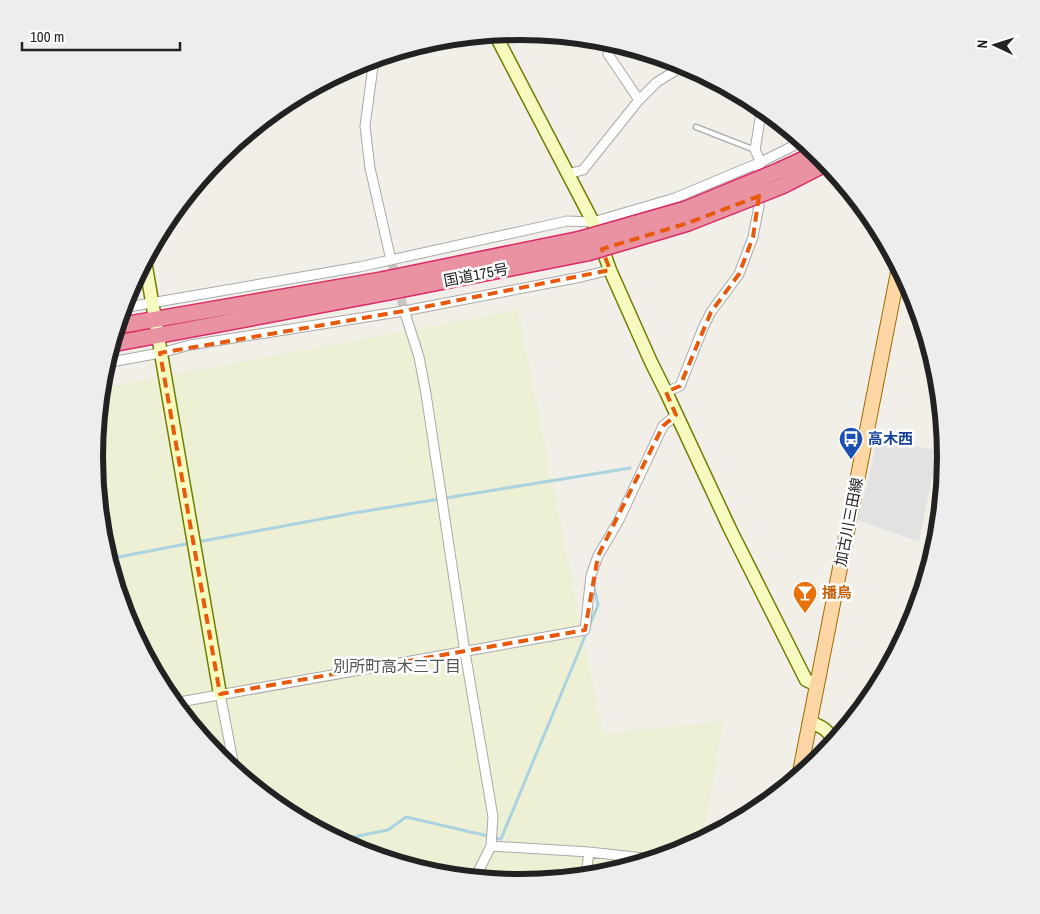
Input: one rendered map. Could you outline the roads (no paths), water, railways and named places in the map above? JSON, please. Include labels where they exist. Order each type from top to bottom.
[{"type":"highway","name":"国道175号","points":[[124,325],[584,246],[778,172],[809,157]]},
{"type":"highway","name":"国道175号","points":[[119,343],[688,223],[782,186],[820,167]]},
{"type":"main road","name":"加古川三田線","points":[[800,766],[897,279]]},
{"type":"street","points":[[499,41],[592,222],[610,270],[651,362],[730,529],[806,680],[817,685]]},
{"type":"street","points":[[608,54],[639,100]]},
{"type":"street","points":[[373,67],[365,126],[370,168],[391,260]]},
{"type":"street","points":[[568,174],[583,170],[639,100],[657,82],[675,70]]},
{"type":"street","points":[[666,392],[680,386],[703,328],[711,312],[739,274],[753,238],[759,206],[758,172],[761,162],[756,150],[761,116]]},
{"type":"street","points":[[131,306],[359,267],[566,221],[592,222],[675,198],[761,162],[796,144]]},
{"type":"street","points":[[114,361],[160,353],[190,345],[404,311],[610,270]]},
{"type":"street","points":[[146,273],[233,759]]},
{"type":"street","points":[[404,311],[419,357],[426,394],[465,652],[493,817],[491,846],[478,871]]},
{"type":"street","points":[[182,701],[585,630],[592,575],[598,556],[619,520],[663,426],[676,415]]},
{"type":"street","points":[[809,723],[818,724],[831,735]]},
{"type":"street","points":[[491,846],[637,857]]},
{"type":"street","points":[[587,868],[588,852]]},
{"type":"lane","points":[[696,127],[756,150]]},
{"type":"waterway","points":[[197,542],[354,513],[630,468]]},
{"type":"waterway","points":[[115,558],[191,543]]},
{"type":"waterway","points":[[350,838],[388,830],[406,817],[501,839],[598,605],[593,583]]},
{"type":"tunnel","points":[[391,260],[404,310]]},
{"type":"place","name":"高木西","points":[[851,460]]},
{"type":"place","name":"播鳥","points":[[805,614]]},
{"type":"district","name":"別所町高木三丁目","points":[[397,666]]}]
